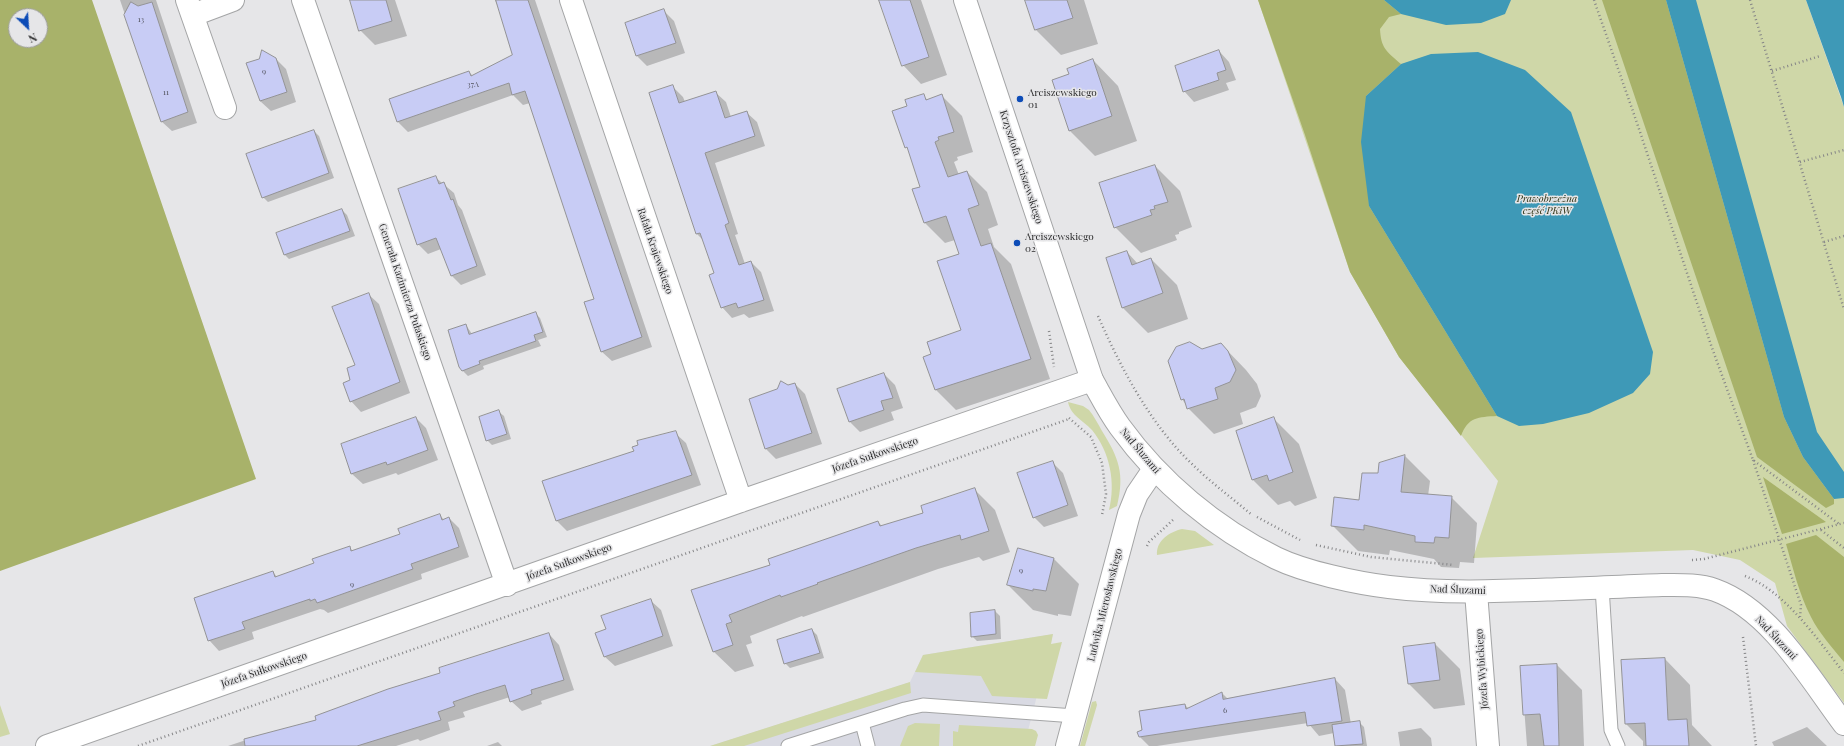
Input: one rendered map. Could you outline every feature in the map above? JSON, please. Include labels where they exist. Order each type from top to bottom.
[{"type":"street","points":[[225,108],[190,8],[233,0]]},
{"type":"street","name":"Generała Kazimierza Pułaskiego","points":[[303,0],[507,585]]},
{"type":"street","name":"Rafała Krajewskiego","points":[[571,0],[741,501]]},
{"type":"street","name":"Krzysztofa Arciszewskiego","points":[[965,0],[1092,380]]},
{"type":"street","name":"Józefa Sułkowskiego","points":[[47,746],[507,585],[741,501],[1092,380]]},
{"type":"street","name":"Nad Śluzami","points":[[1092,380],[1119,425],[1154,469],[1184,496],[1229,531],[1277,558],[1318,573],[1388,587],[1476,592],[1692,585],[1715,590],[1734,600],[1756,615],[1793,655],[1844,724]]},
{"type":"street","name":"Ludwika Mierosławskiego","points":[[1067,746],[1129,514],[1137,494],[1154,469]]},
{"type":"street","name":"Józefa Wybickiego","points":[[1476,592],[1488,746]]},
{"type":"lane","points":[[1602,588],[1611,730],[1618,746]]},
{"type":"lane","points":[[788,746],[923,705],[1075,716]]},
{"type":"lane","points":[[862,723],[868,746]]},
{"type":"path","points":[[1594,0],[1801,605],[1800,618]]},
{"type":"path","points":[[1750,0],[1844,309]]},
{"type":"path","points":[[1772,71],[1820,56]]},
{"type":"path","points":[[1800,162],[1844,150]]},
{"type":"path","points":[[1824,242],[1844,236]]},
{"type":"path","points":[[1096,311],[1125,372],[1170,440],[1192,464],[1252,515],[1305,542]]},
{"type":"path","points":[[1048,327],[1059,392],[1069,419],[1091,437],[1102,463],[1106,494],[1100,521]]},
{"type":"path","points":[[138,746],[1069,419]]},
{"type":"path","points":[[1752,460],[1839,524]]},
{"type":"path","points":[[1688,560],[1704,559],[1844,523]]},
{"type":"path","points":[[1820,529],[1844,548]]},
{"type":"path","points":[[1312,544],[1371,556],[1454,565]]},
{"type":"path","points":[[1738,631],[1743,636],[1756,746]]},
{"type":"shaded area","points":[[1053,634],[1024,746],[710,746],[910,682],[923,655]]},
{"type":"green space","points":[[0,0],[92,0],[256,479],[0,571]]},
{"type":"green space","name":"Prawobrzeżna część PKiW","points":[[1258,0],[1806,0],[1844,107],[1844,703],[1787,626],[1775,583],[1740,560],[1693,550],[1473,558],[1498,481],[1399,357],[1350,272]]},
{"type":"green space","points":[[1258,0],[1384,0],[1401,14],[1389,17],[1380,29],[1385,49],[1401,64],[1366,96],[1369,206],[1497,416],[1474,419],[1467,425],[1461,436],[1399,357],[1350,272],[1305,135]]},
{"type":"green space","points":[[1602,0],[1666,0],[1784,417],[1803,457],[1834,499],[1834,504],[1826,508],[1757,457]]},
{"type":"green space","points":[[1068,402],[1083,406],[1089,410],[1113,450],[1119,467],[1120,485],[1117,506],[1109,510],[1112,489],[1110,468],[1107,458],[1092,430],[1072,411]]},
{"type":"green space","points":[[1763,477],[1826,522],[1782,534]]},
{"type":"green space","points":[[1182,529],[1195,531],[1214,545],[1157,555],[1157,550],[1161,541],[1173,532]]},
{"type":"green space","points":[[1816,535],[1844,557],[1844,662],[1811,617],[1800,590],[1786,544]]},
{"type":"green space","points":[[1053,634],[1051,644],[1062,642],[1047,699],[992,696],[981,676],[915,672],[923,655]]},
{"type":"green space","points":[[910,682],[911,693],[744,746],[710,746]]},
{"type":"green space","points":[[1096,701],[1097,705],[1085,746],[1080,746],[1092,702]]},
{"type":"green space","points":[[0,705],[10,734],[0,737]]},
{"type":"green space","points":[[915,723],[940,724],[939,746],[900,746],[908,726]]},
{"type":"green space","points":[[959,725],[1032,729],[1036,731],[1038,735],[1035,746],[953,746],[953,731],[958,732]]},
{"type":"water","points":[[1384,0],[1511,0],[1505,14],[1481,23],[1446,25],[1401,14]]},
{"type":"water","points":[[1666,0],[1696,0],[1817,432],[1844,472],[1844,498],[1834,499],[1803,457],[1784,417]]},
{"type":"water","points":[[1806,0],[1844,0],[1844,107],[1841,97]]},
{"type":"water","points":[[1478,52],[1525,70],[1571,112],[1653,352],[1650,374],[1633,393],[1589,413],[1543,424],[1519,426],[1497,416],[1369,206],[1361,142],[1366,96],[1401,64],[1431,54]]},
{"type":"building","points":[[350,0],[386,0],[392,21],[359,31]]},
{"type":"building","points":[[496,0],[528,0],[642,337],[601,352],[584,302],[594,299],[525,91],[512,95],[509,83],[397,122],[389,99],[469,71],[471,76],[512,55]]},
{"type":"building","points":[[879,0],[910,0],[929,57],[902,66]]},
{"type":"building","points":[[1025,0],[1067,0],[1073,18],[1035,30]]},
{"type":"building","points":[[131,2],[138,6],[152,2],[188,112],[161,122],[124,15]]},
{"type":"building","points":[[664,9],[676,43],[636,56],[625,23]]},
{"type":"building","points":[[262,50],[276,58],[287,92],[260,101],[246,63],[259,59]]},
{"type":"building","points":[[1219,50],[1226,70],[1217,73],[1219,80],[1183,92],[1175,66]]},
{"type":"building","points":[[1093,59],[1112,116],[1069,131],[1052,80],[1069,74],[1067,69]]},
{"type":"building","points":[[673,85],[679,103],[716,91],[725,118],[747,111],[755,136],[705,153],[729,223],[725,225],[739,265],[751,261],[764,300],[738,308],[736,303],[721,308],[709,275],[714,273],[700,233],[696,234],[649,93]]},
{"type":"building","points":[[924,94],[926,100],[942,94],[954,132],[938,137],[939,140],[935,142],[948,177],[967,171],[979,205],[968,209],[981,246],[991,243],[1031,359],[935,390],[923,357],[931,354],[927,342],[961,330],[937,261],[959,254],[946,216],[924,223],[912,189],[920,187],[907,147],[905,148],[892,111],[907,106],[905,100]]},
{"type":"building","points":[[314,130],[329,173],[262,198],[246,154]]},
{"type":"building","points":[[1155,165],[1168,202],[1154,206],[1155,209],[1150,210],[1152,215],[1114,228],[1099,183]]},
{"type":"building","points":[[436,176],[439,184],[444,182],[451,200],[453,199],[477,266],[451,276],[436,238],[417,245],[398,189]]},
{"type":"building","points":[[342,209],[350,231],[284,255],[276,233]]},
{"type":"building","points":[[1127,251],[1132,265],[1151,258],[1163,293],[1122,308],[1106,258]]},
{"type":"building","points":[[369,293],[400,382],[350,402],[343,383],[350,380],[347,368],[355,365],[332,307]]},
{"type":"building","points":[[536,312],[543,332],[534,335],[536,341],[479,361],[480,364],[462,371],[459,367],[448,330],[466,324],[469,334]]},
{"type":"building","points":[[1190,342],[1202,349],[1221,343],[1228,351],[1236,370],[1230,382],[1215,388],[1218,399],[1187,409],[1184,399],[1181,400],[1168,361],[1176,347]]},
{"type":"building","points":[[884,373],[893,398],[881,401],[884,410],[849,422],[837,389]]},
{"type":"building","points":[[781,381],[788,385],[795,383],[812,433],[765,449],[749,399],[777,389]]},
{"type":"building","points":[[499,410],[507,434],[486,441],[479,417]]},
{"type":"building","points":[[416,417],[428,450],[387,465],[386,462],[351,474],[341,444]]},
{"type":"building","points":[[1274,417],[1293,472],[1269,481],[1267,475],[1252,480],[1236,431]]},
{"type":"building","points":[[676,431],[692,475],[556,521],[542,481],[634,451],[632,447],[638,445],[637,441]]},
{"type":"building","points":[[1405,455],[1401,492],[1452,496],[1449,538],[1435,537],[1434,543],[1415,542],[1415,536],[1364,525],[1364,530],[1331,526],[1334,497],[1359,500],[1362,473],[1378,473],[1379,463]]},
{"type":"building","points":[[1053,461],[1068,505],[1033,518],[1017,473]]},
{"type":"building","points":[[975,488],[989,531],[961,540],[960,535],[916,548],[781,597],[780,595],[729,615],[732,622],[726,624],[733,645],[713,652],[691,590],[770,565],[768,559],[878,521],[880,526],[923,513],[921,506]]},
{"type":"building","points":[[440,514],[442,520],[449,517],[459,547],[411,564],[413,569],[317,603],[315,599],[310,601],[310,599],[242,622],[245,629],[208,641],[194,598],[273,571],[275,577],[314,563],[312,559],[350,546],[351,551],[400,534],[398,529]]},
{"type":"building","points":[[1018,548],[1054,558],[1046,591],[1033,589],[1033,591],[1007,585]]},
{"type":"building","points":[[651,599],[663,636],[604,657],[595,633],[606,629],[601,616]]},
{"type":"building","points":[[995,610],[996,634],[971,637],[970,613]]},
{"type":"building","points":[[812,629],[820,653],[784,664],[777,640]]},
{"type":"building","points":[[549,633],[564,680],[531,690],[532,694],[510,702],[505,685],[453,702],[455,706],[438,712],[441,720],[357,746],[245,746],[244,739],[316,720],[315,716],[388,689],[440,673],[439,668]]},
{"type":"building","points":[[1435,643],[1440,680],[1408,684],[1403,647]]},
{"type":"building","points":[[1665,658],[1668,720],[1687,719],[1689,746],[1646,746],[1645,723],[1625,724],[1621,660]]},
{"type":"building","points":[[1557,664],[1559,746],[1544,746],[1540,714],[1523,715],[1520,666]]},
{"type":"building","points":[[1335,678],[1342,721],[1307,726],[1305,712],[1139,737],[1137,732],[1142,730],[1139,711],[1185,704],[1186,709],[1222,692],[1223,699]]},
{"type":"building","points":[[1360,721],[1363,744],[1335,746],[1332,725]]},
{"type":"place","name":"Arciszewskiego 01","points":[[1020,99]]},
{"type":"place","name":"Arciszewskiego 02","points":[[1017,243]]}]
